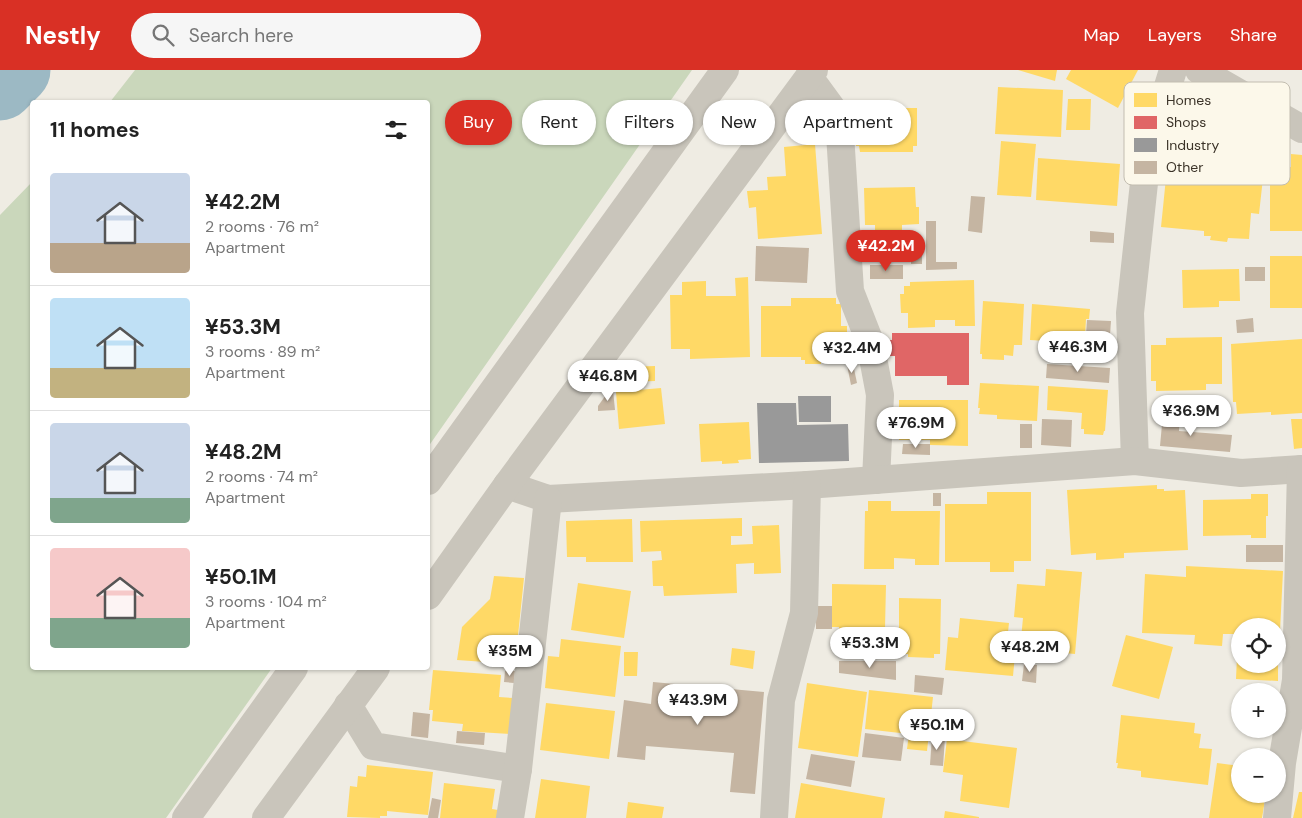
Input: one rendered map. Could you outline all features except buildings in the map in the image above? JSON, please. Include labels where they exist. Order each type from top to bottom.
[{"type":"street","points":[[430,479],[725,70]]},
{"type":"street","points":[[1168,82],[1172,70]]},
{"type":"street","points":[[1199,70],[1220,82]]},
{"type":"street","points":[[430,593],[507,485],[811,74],[839,118],[850,290],[870,342],[880,395],[876,480]]},
{"type":"street","points":[[1290,122],[1302,129]]},
{"type":"street","points":[[1135,461],[1130,313],[1144,185]]},
{"type":"street","points":[[507,485],[548,499],[808,485],[1135,461],[1241,473],[1301,469],[1296,680],[1282,764],[1277,818]]},
{"type":"street","points":[[774,818],[781,700],[804,613],[808,485]]},
{"type":"street","points":[[510,818],[518,769],[548,499]]},
{"type":"street","points":[[186,818],[293,670]]},
{"type":"street","points":[[266,818],[375,670]]},
{"type":"street","points":[[348,706],[372,746],[518,769]]},
{"type":"green space","points":[[135,70],[692,70],[671,100],[606,100],[606,145],[639,145],[430,444],[430,100],[112,100]]},
{"type":"green space","points":[[30,184],[30,670],[271,670],[166,818],[0,818],[0,215]]},
{"type":"waterway","points":[[0,86],[16,70]]}]
